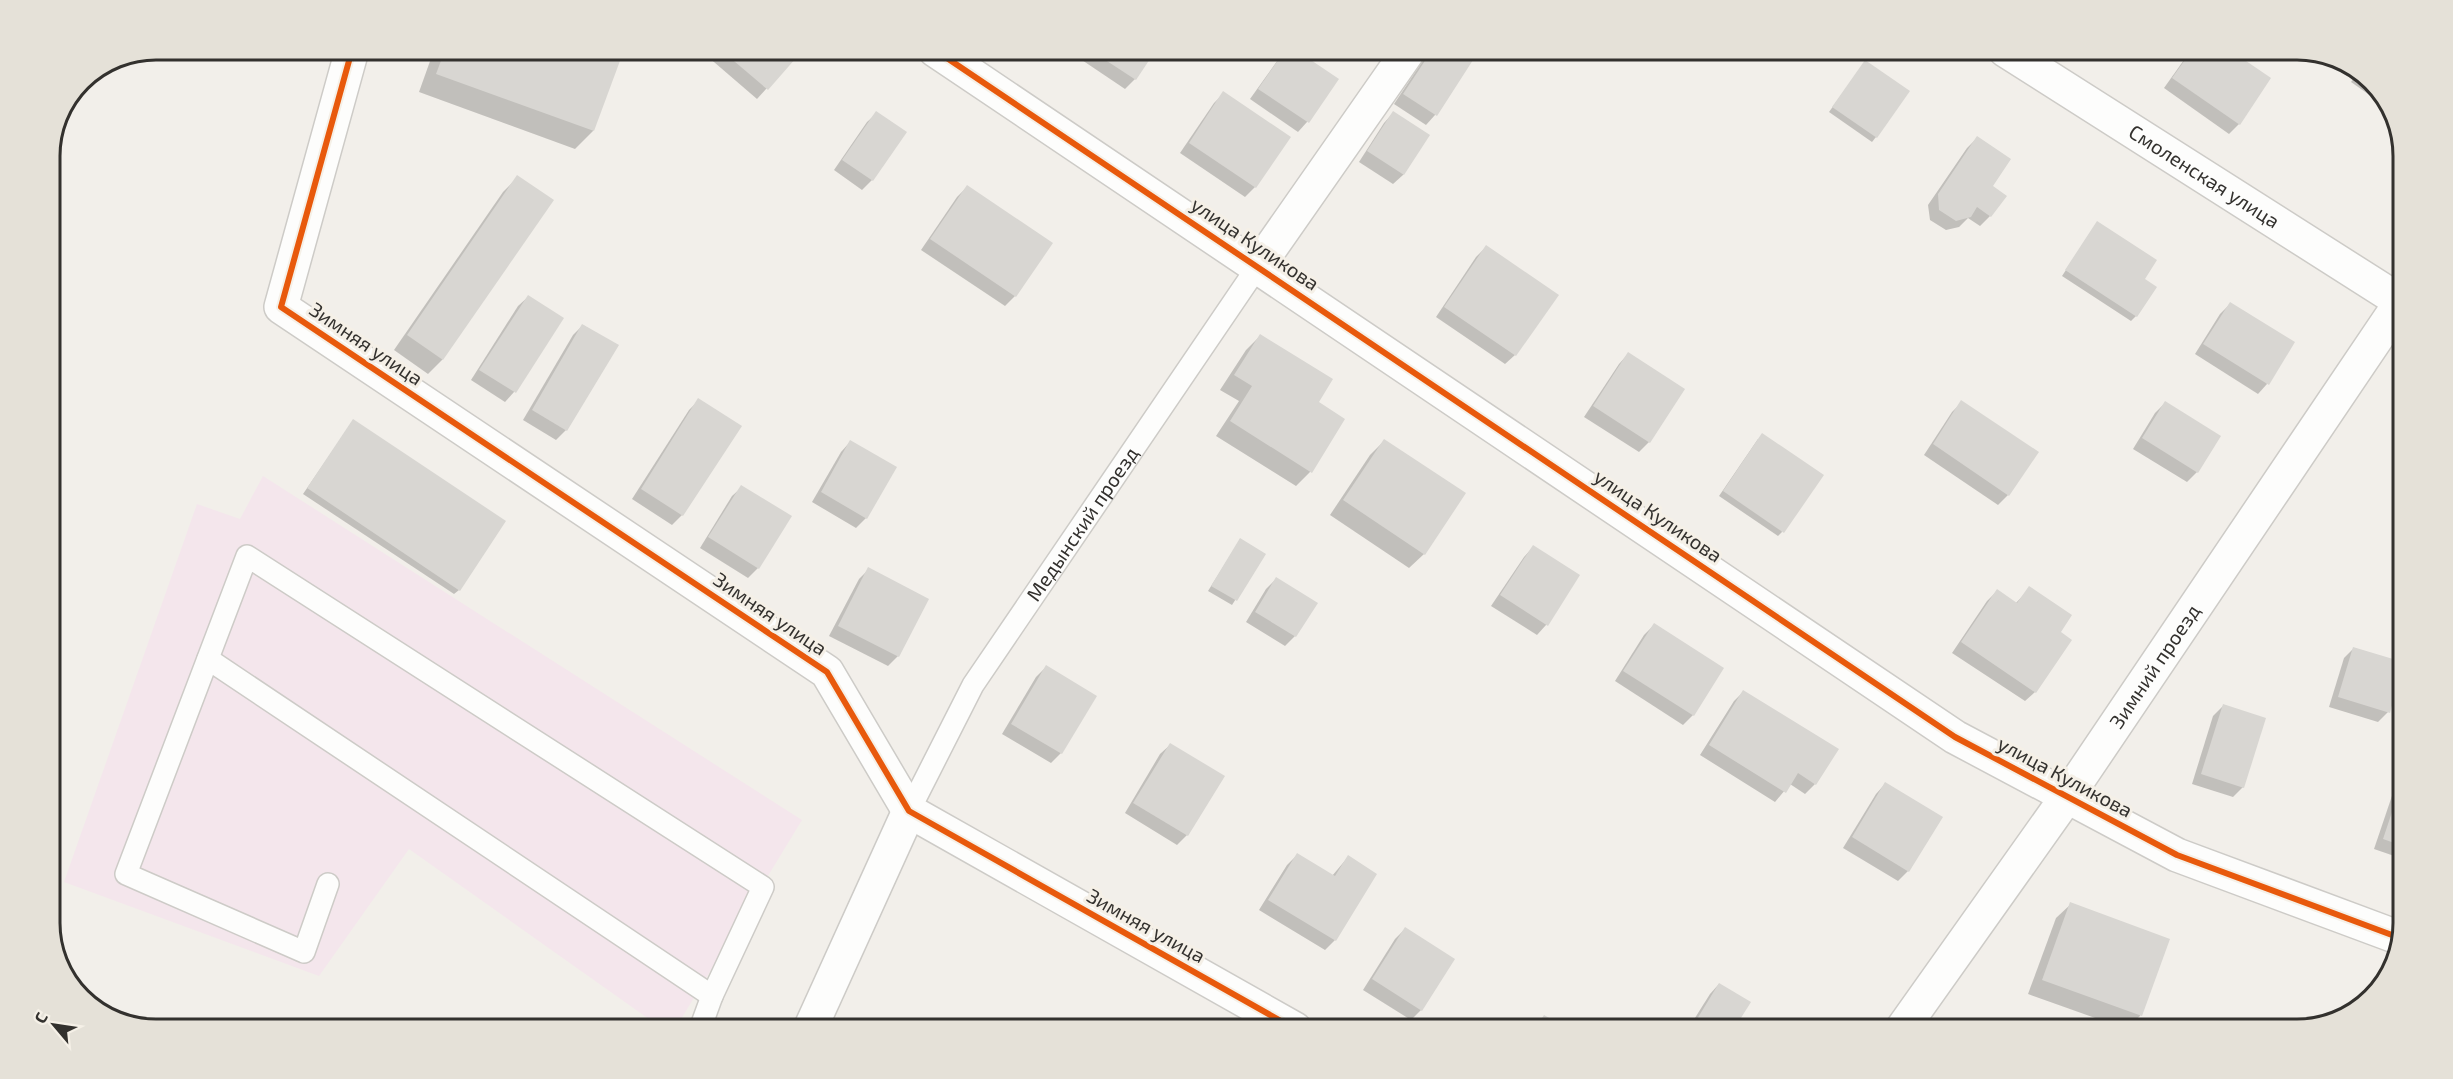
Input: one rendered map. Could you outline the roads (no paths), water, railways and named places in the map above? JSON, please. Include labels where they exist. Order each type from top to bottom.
[{"type":"street","name":"Зимняя улица","points":[[349,60],[281,307],[827,672],[909,811],[1275,1019]]},
{"type":"street","name":"улица Куликова","points":[[950,60],[1955,737],[2177,855],[2392,935]]},
{"type":"street","name":"Медынский проезд","points":[[1258,266],[1402,60]]},
{"type":"street","name":"Смоленская улица","points":[[2021,60],[2393,295]]},
{"type":"street","name":"Зимний проезд","points":[[1909,1019],[2066,798],[2393,316]]},
{"type":"street","name":"Медынский проезд","points":[[815,1019],[909,811]]},
{"type":"lane","name":"Медынский проезд","points":[[909,811],[973,685],[1258,266]]},
{"type":"lane","points":[[328,884],[304,952],[126,874],[247,556],[763,887],[712,996],[704,1019]]},
{"type":"lane","points":[[208,659],[712,996]]}]
